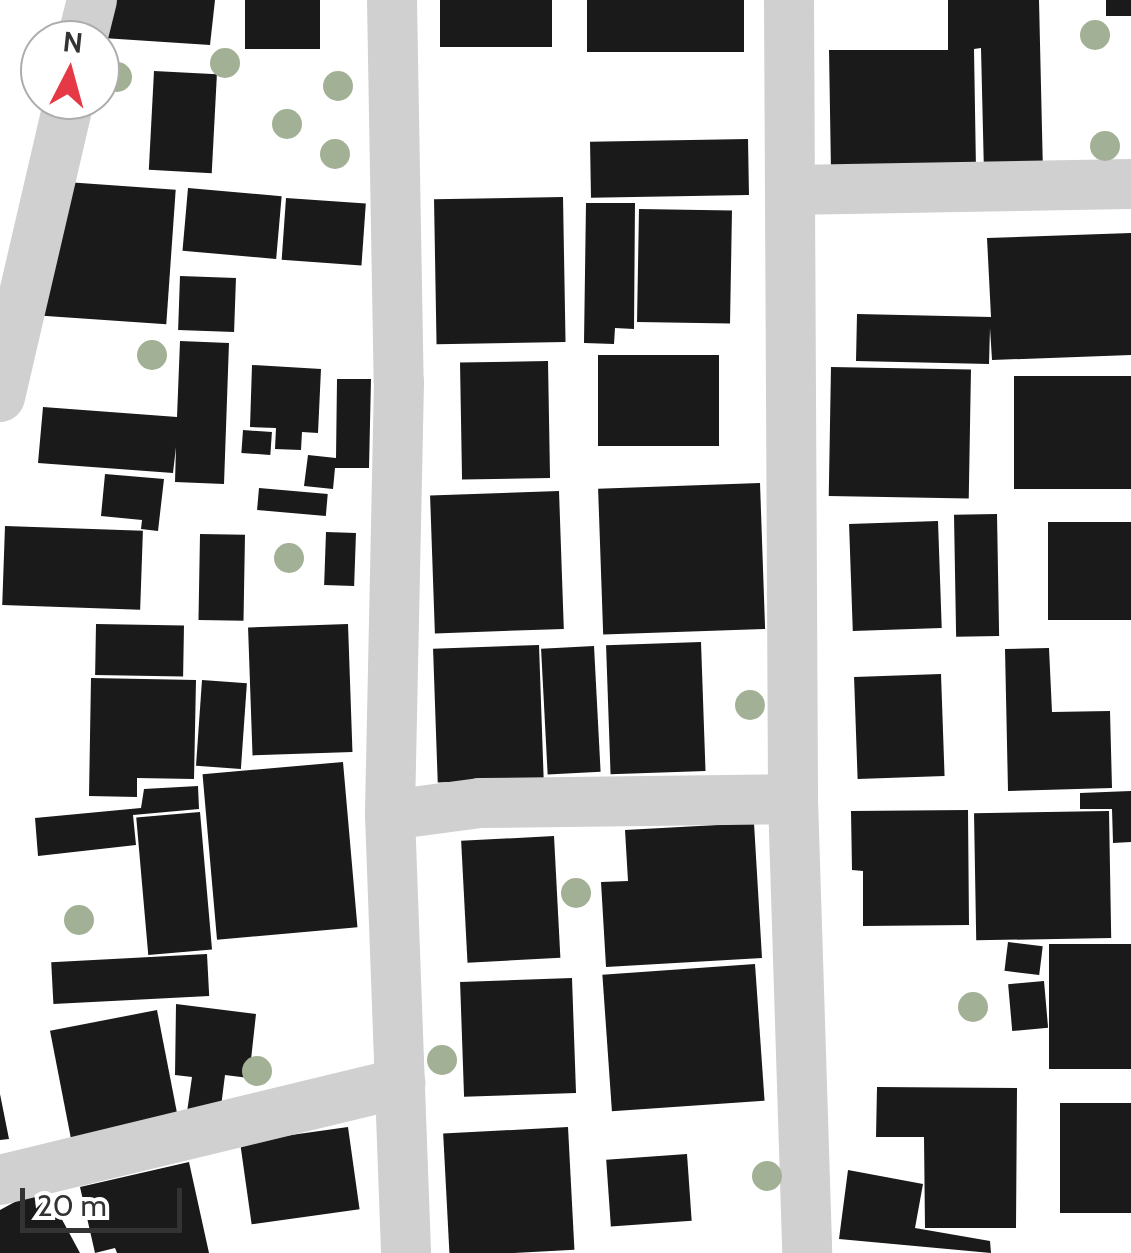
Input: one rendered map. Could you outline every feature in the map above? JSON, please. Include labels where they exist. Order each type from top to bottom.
[{"type":"street","points":[[392,0],[399,382],[390,814],[406,1253]]},
{"type":"street","points":[[788,0],[793,798],[807,1253]]},
{"type":"street","points":[[0,397],[63,120]]},
{"type":"street","points":[[790,190],[1131,184]]},
{"type":"street","points":[[390,814],[480,803],[793,798]]},
{"type":"street","points":[[0,1180],[400,1083]]},
{"type":"building","points":[[111,0],[215,0],[210,45],[120,39],[120,20],[107,20]]},
{"type":"building","points":[[245,0],[320,0],[320,49],[245,49]]},
{"type":"building","points":[[440,0],[552,0],[552,47],[440,47]]},
{"type":"building","points":[[587,0],[744,0],[744,52],[587,52]]},
{"type":"building","points":[[948,0],[1039,0],[1043,173],[984,174],[981,48],[974,49],[976,170],[831,172],[829,50],[948,50]]},
{"type":"building","points":[[1106,0],[1131,0],[1131,16],[1106,16]]},
{"type":"building","points":[[154,71],[217,74],[212,173],[149,170]]},
{"type":"building","points":[[748,139],[749,195],[591,198],[590,142]]},
{"type":"building","points":[[52,181],[176,190],[166,324],[43,316]]},
{"type":"building","points":[[188,188],[282,196],[276,259],[183,251]]},
{"type":"building","points":[[563,197],[566,342],[437,344],[434,199]]},
{"type":"building","points":[[286,198],[366,204],[361,265],[282,260]]},
{"type":"building","points":[[586,203],[635,203],[634,329],[615,328],[614,344],[584,343]]},
{"type":"building","points":[[639,209],[732,211],[730,324],[637,322]]},
{"type":"building","points":[[1131,233],[1131,355],[992,360],[990,328],[989,364],[856,361],[857,314],[991,317],[987,238]]},
{"type":"building","points":[[180,276],[236,278],[234,332],[178,330]]},
{"type":"building","points":[[180,341],[229,343],[224,484],[175,482],[176,447],[173,473],[38,463],[43,407],[177,417]]},
{"type":"building","points":[[598,355],[719,355],[719,446],[598,446]]},
{"type":"building","points":[[548,361],[550,478],[462,480],[460,363]]},
{"type":"building","points":[[252,365],[321,369],[318,433],[302,432],[301,450],[275,449],[276,428],[250,427]]},
{"type":"building","points":[[831,367],[971,369],[969,498],[829,496]]},
{"type":"building","points":[[1014,376],[1131,376],[1131,489],[1014,489]]},
{"type":"building","points":[[337,379],[371,379],[369,468],[335,468],[333,489],[304,486],[308,455],[336,458]]},
{"type":"building","points":[[243,430],[272,432],[270,455],[241,453]]},
{"type":"building","points":[[105,474],[164,479],[158,531],[141,529],[142,520],[101,516]]},
{"type":"building","points":[[760,483],[765,629],[603,635],[598,489]]},
{"type":"building","points":[[259,488],[328,494],[326,516],[257,510]]},
{"type":"building","points":[[559,491],[564,629],[435,633],[430,496]]},
{"type":"building","points":[[997,514],[999,636],[956,637],[954,515]]},
{"type":"building","points":[[938,521],[942,628],[853,631],[849,524]]},
{"type":"building","points":[[1048,522],[1131,522],[1131,620],[1048,620]]},
{"type":"building","points":[[5,526],[143,531],[140,610],[2,605]]},
{"type":"building","points":[[326,532],[356,533],[354,586],[324,585]]},
{"type":"building","points":[[200,534],[245,535],[243,621],[198,620]]},
{"type":"building","points":[[96,624],[184,626],[183,677],[95,675]]},
{"type":"building","points":[[348,624],[352,752],[253,755],[248,627]]},
{"type":"building","points":[[701,642],[706,771],[611,774],[606,645]]},
{"type":"building","points":[[539,645],[544,779],[438,783],[433,649]]},
{"type":"building","points":[[594,646],[601,772],[548,775],[541,649]]},
{"type":"building","points":[[1049,648],[1052,712],[1110,711],[1112,788],[1008,791],[1005,649]]},
{"type":"building","points":[[941,674],[945,776],[858,779],[854,677]]},
{"type":"building","points":[[91,678],[196,680],[194,779],[137,778],[137,797],[89,796]]},
{"type":"building","points":[[202,680],[247,683],[241,769],[196,766]]},
{"type":"building","points":[[343,762],[357,927],[217,940],[203,774]]},
{"type":"building","points":[[198,786],[199,809],[133,815],[136,845],[38,856],[35,818],[141,808],[144,789]]},
{"type":"building","points":[[1131,791],[1131,842],[1113,843],[1112,809],[1080,809],[1080,793]]},
{"type":"building","points":[[968,810],[969,925],[863,926],[863,871],[852,870],[851,811]]},
{"type":"building","points":[[1109,811],[1111,938],[976,940],[974,813]]},
{"type":"building","points":[[200,812],[212,949],[148,955],[136,818]]},
{"type":"building","points":[[754,823],[762,958],[606,967],[601,882],[628,881],[625,830]]},
{"type":"building","points":[[554,836],[560,958],[468,963],[461,841]]},
{"type":"building","points":[[1008,942],[1043,946],[1039,975],[1004,971]]},
{"type":"building","points":[[1049,944],[1131,944],[1131,1069],[1049,1069]]},
{"type":"building","points":[[207,954],[209,996],[53,1004],[51,962]]},
{"type":"building","points":[[755,964],[765,1101],[612,1111],[602,975]]},
{"type":"building","points":[[572,978],[576,1093],[464,1097],[460,982]]},
{"type":"building","points":[[1044,981],[1048,1028],[1012,1031],[1008,984]]},
{"type":"building","points":[[176,1004],[256,1014],[249,1078],[225,1075],[220,1115],[187,1112],[192,1077],[175,1075]]},
{"type":"building","points":[[157,1010],[178,1119],[71,1140],[50,1031]]},
{"type":"building","points":[[877,1087],[1017,1088],[1016,1228],[925,1228],[924,1137],[876,1137]]},
{"type":"building","points":[[0,1094],[9,1139],[0,1140]]},
{"type":"building","points":[[1060,1103],[1131,1103],[1131,1213],[1060,1213]]},
{"type":"building","points":[[348,1127],[360,1209],[252,1224],[240,1142]]},
{"type":"building","points":[[568,1127],[574,1250],[449,1253],[443,1134]]},
{"type":"building","points":[[687,1154],[692,1221],[611,1226],[606,1160]]},
{"type":"building","points":[[189,1162],[209,1253],[117,1253],[115,1248],[95,1253],[80,1187]]},
{"type":"building","points":[[848,1170],[923,1184],[915,1228],[990,1241],[991,1253],[839,1239]]},
{"type":"building","points":[[44,1186],[80,1253],[0,1253],[0,1210]]}]
